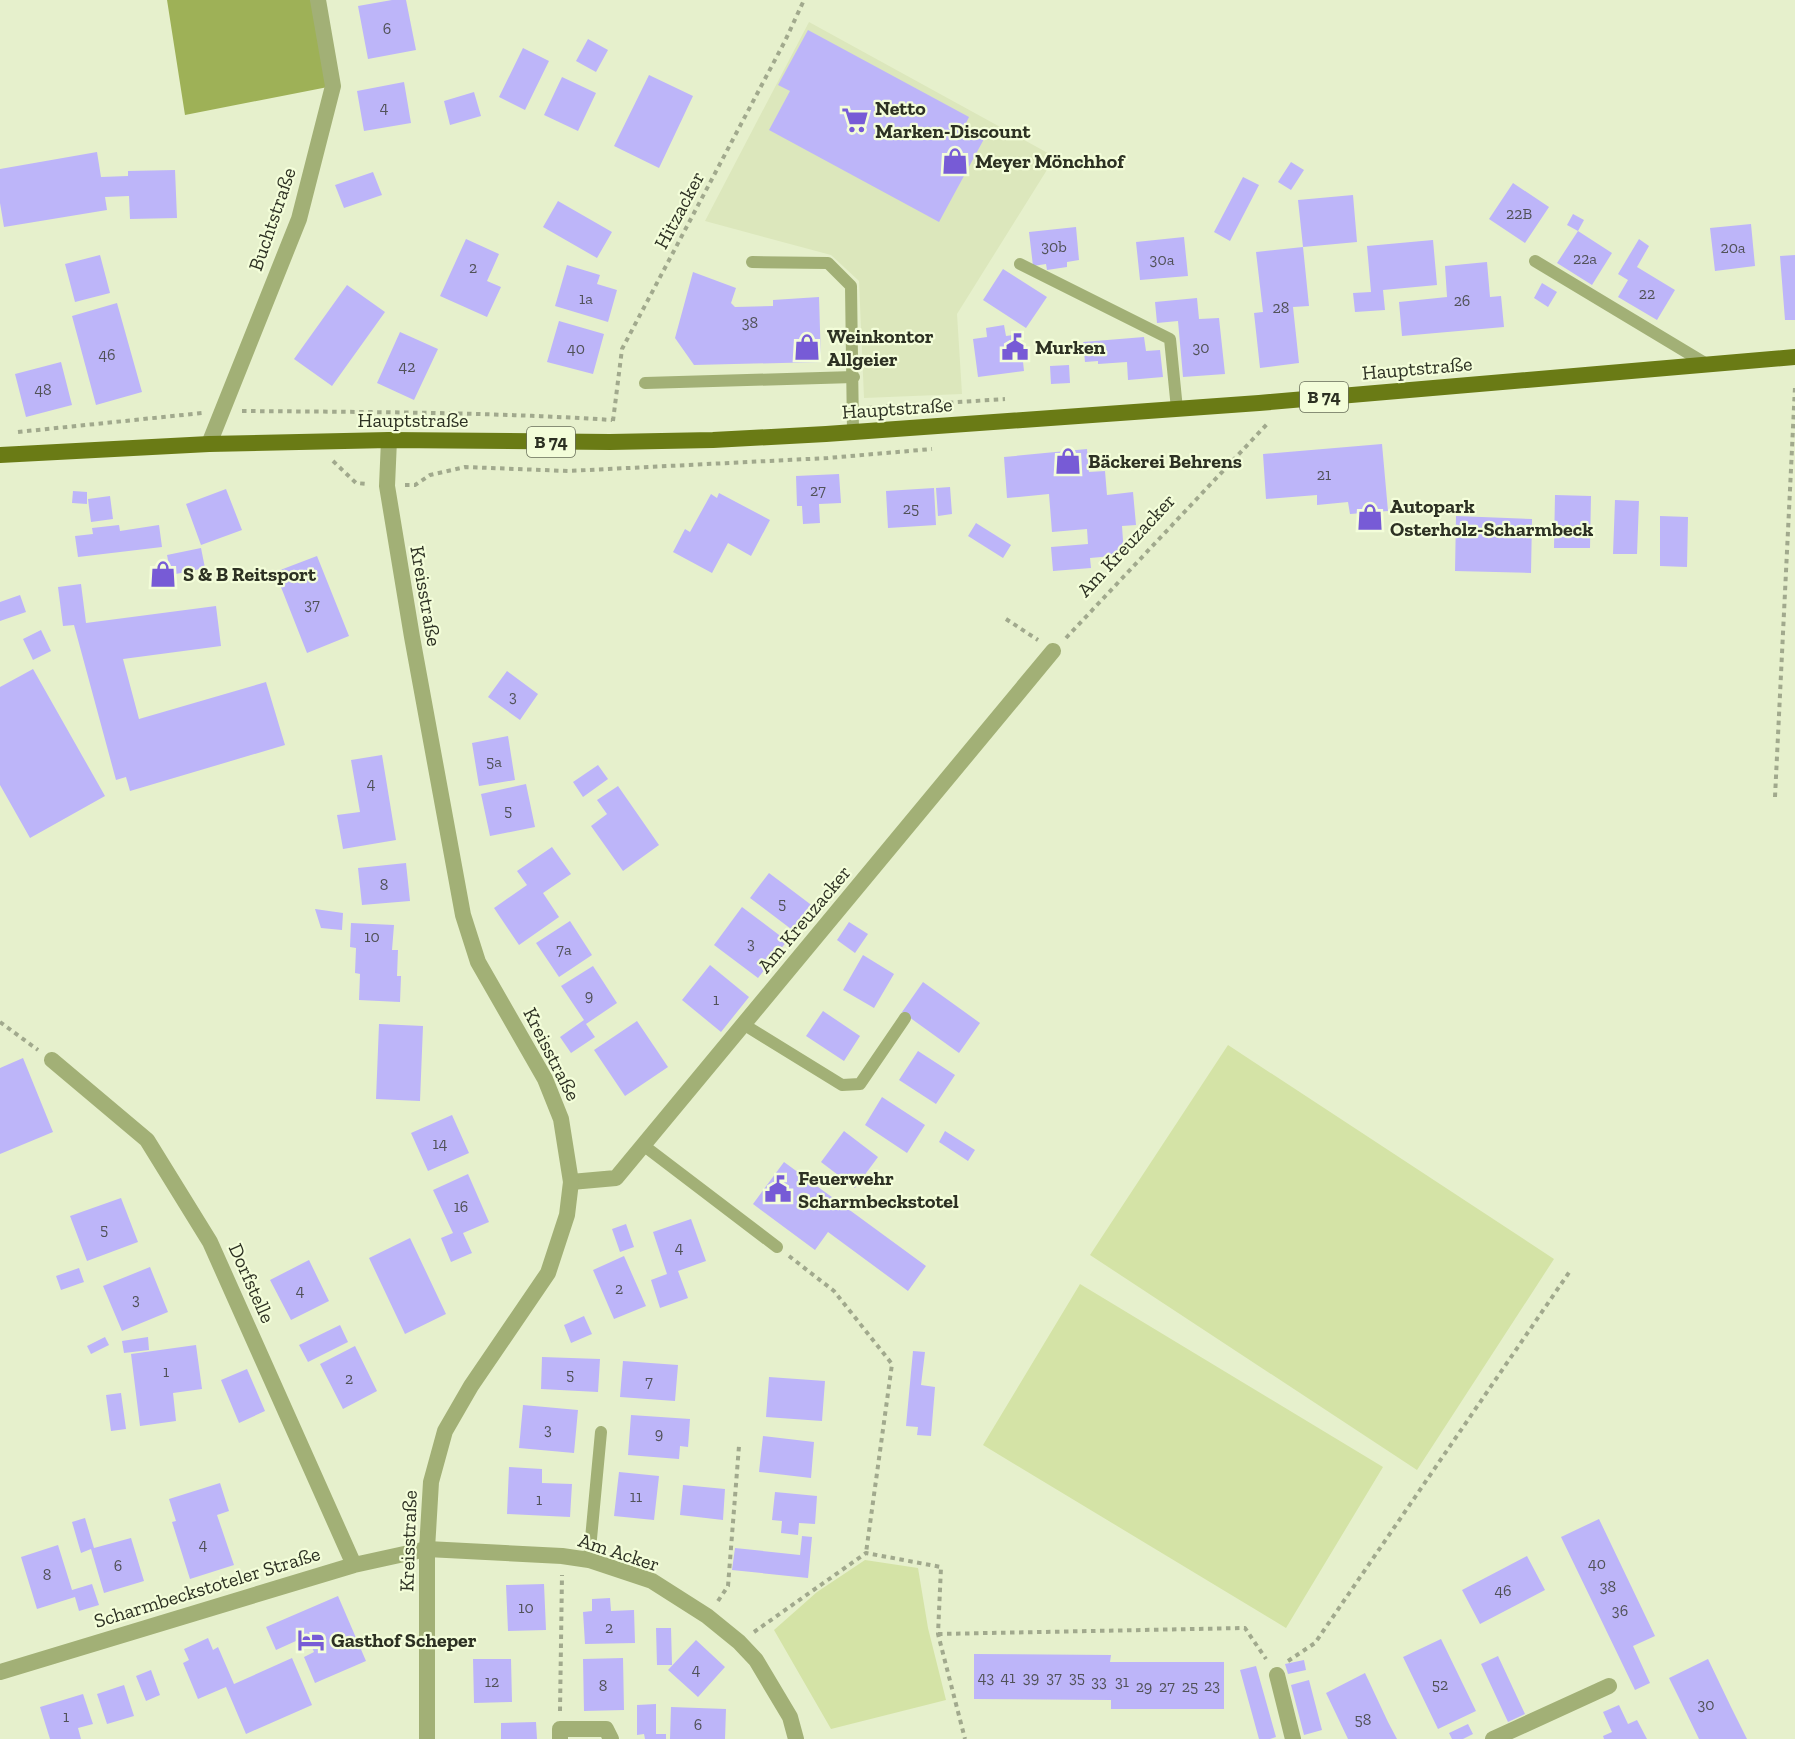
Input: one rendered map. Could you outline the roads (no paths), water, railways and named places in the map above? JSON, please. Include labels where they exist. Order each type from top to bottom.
[{"type":"main road","name":"Hauptstraße","points":[[0,455],[209,444],[389,440],[713,441],[1177,409],[1795,357]]},
{"type":"street","name":"Buchtstraße","points":[[209,444],[299,219],[333,86],[318,0]]},
{"type":"street","name":"Kreisstraße","points":[[389,440],[387,486],[463,915],[478,962],[549,1089],[561,1119],[571,1182],[567,1215],[548,1272],[471,1386],[445,1431],[431,1482],[427,1549],[427,1739]]},
{"type":"street","name":"Am Kreuzacker","points":[[571,1182],[616,1178],[1053,651]]},
{"type":"street","name":"Dorfstelle","points":[[52,1060],[147,1140],[210,1242],[354,1565]]},
{"type":"street","name":"Scharmbeckstoteler Straße","points":[[0,1672],[354,1565],[427,1549]]},
{"type":"street","name":"Am Acker","points":[[427,1549],[562,1556],[589,1560],[652,1581],[708,1617],[739,1642],[756,1660],[790,1717],[796,1739]]},
{"type":"street","points":[[1276,1675],[1293,1739]]},
{"type":"street","points":[[1493,1739],[1609,1686]]},
{"type":"street","points":[[560,1734],[606,1729],[611,1739]]},
{"type":"lane","points":[[1535,261],[1707,364]]},
{"type":"lane","points":[[752,262],[828,263],[851,285],[853,432]]},
{"type":"lane","points":[[1020,264],[1170,339],[1177,409]]},
{"type":"lane","points":[[645,383],[854,377]]},
{"type":"lane","points":[[743,1024],[842,1085],[850,1086],[860,1084],[905,1018]]},
{"type":"lane","points":[[643,1145],[777,1247]]},
{"type":"lane","points":[[589,1560],[601,1432]]},
{"type":"place","name":"Netto Marken-Discount","points":[[855,120]]},
{"type":"place","name":"Meyer Mönchhof","points":[[955,161]]},
{"type":"place","name":"Weinkontor Allgeier","points":[[807,347]]},
{"type":"place","name":"Murken","points":[[1015,347]]},
{"type":"place","name":"Bäckerei Behrens","points":[[1068,461]]},
{"type":"place","name":"Autopark Osterholz-Scharmbeck","points":[[1370,517]]},
{"type":"place","name":"S & B Reitsport","points":[[163,574]]},
{"type":"place","name":"Feuerwehr Scharmbeckstotel","points":[[778,1189]]},
{"type":"place","name":"Gasthof Scheper","points":[[311,1640]]}]
